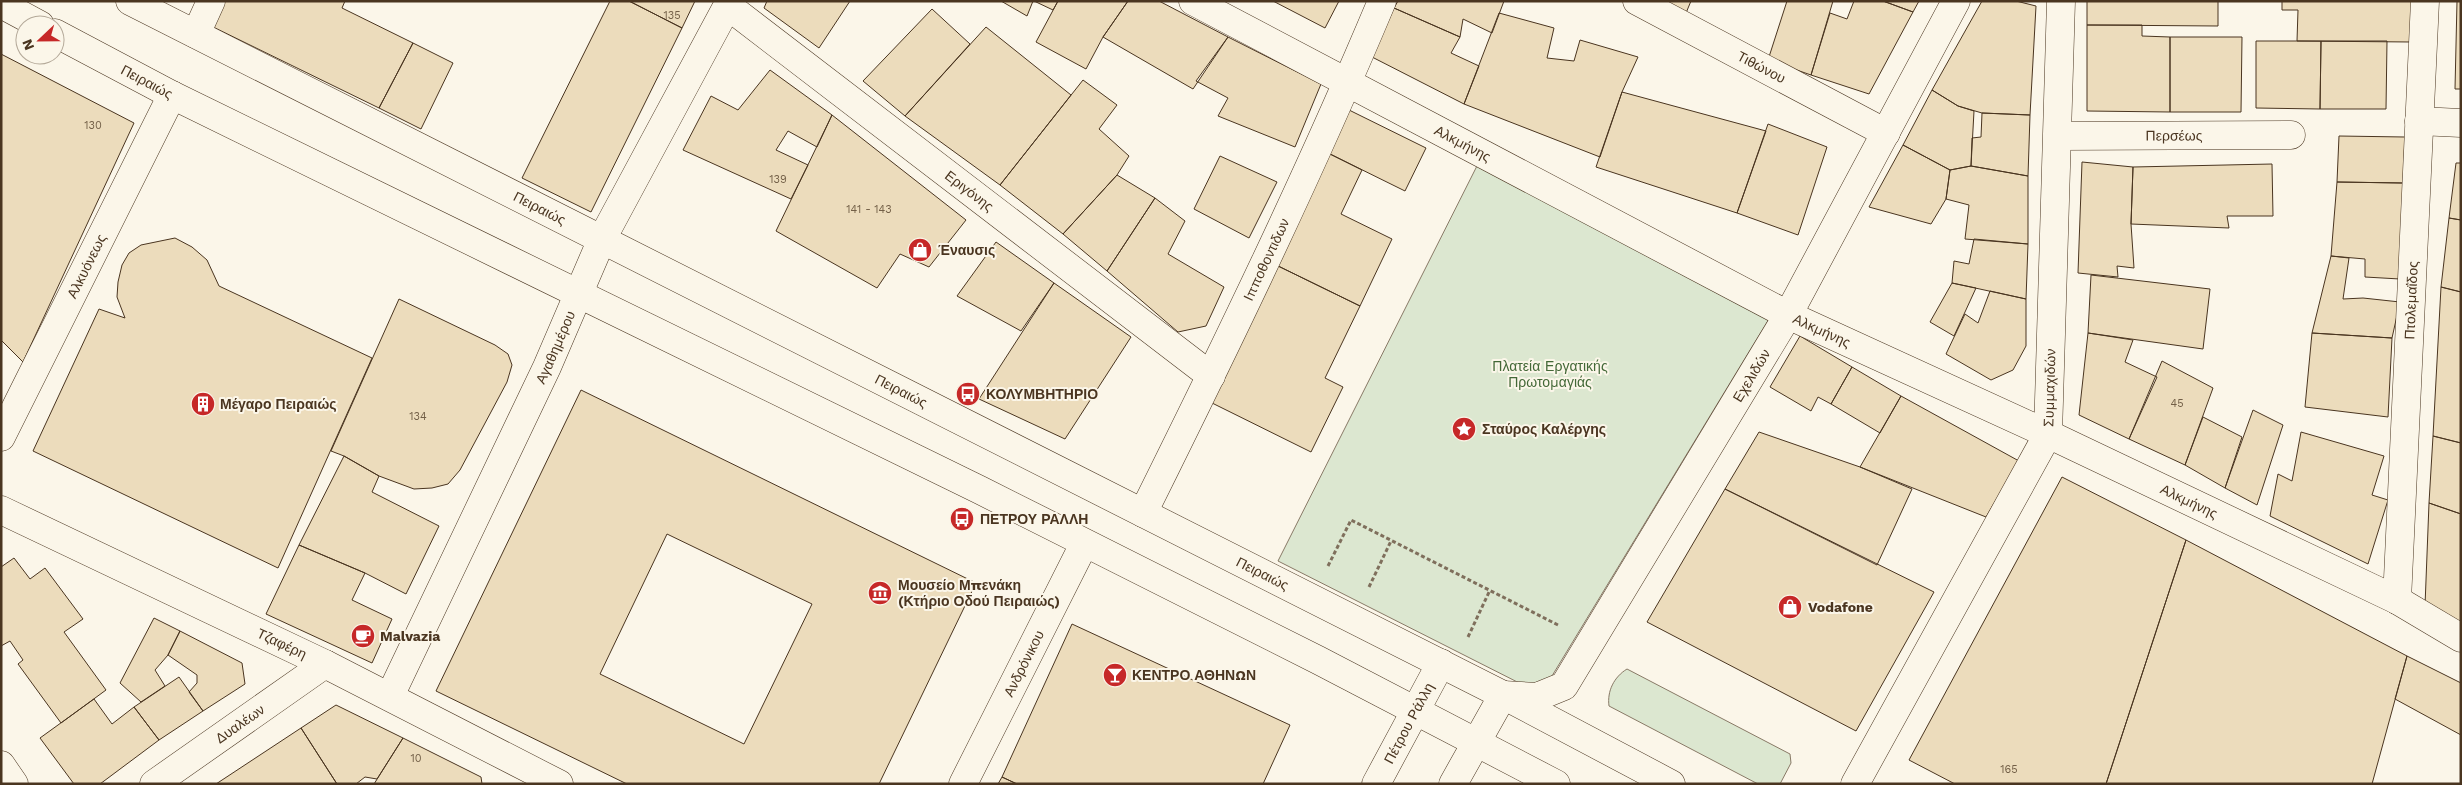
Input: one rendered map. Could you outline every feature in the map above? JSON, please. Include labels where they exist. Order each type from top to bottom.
[{"type":"street","name":"Πειραιώς","points":[[130,1],[1441,663],[1671,784]]},
{"type":"street","points":[[196,34],[211,1]]},
{"type":"street","name":"Αλκμήνης","points":[[1193,1],[1788,316],[2048,434],[2397,600],[2461,638]]},
{"type":"street","name":"Ιπποθοντιδων","points":[[1143,512],[1212,376],[1348,82],[1382,1]]},
{"type":"street","name":"Τιθώνου","points":[[1637,1],[1886,133]]},
{"type":"street","name":"Εχελιδών","points":[[1503,695],[1537,697],[1564,686],[1788,316],[1956,1]]},
{"type":"street","name":"Συμμαχιδών","points":[[1855,784],[2048,434],[2061,1]]},
{"type":"street","name":"Πτολεμαΐδος","points":[[2397,600],[2425,1]]},
{"type":"street","points":[[1,4],[21,15]]},
{"type":"street","name":"Αγαθημέρου","points":[[390,696],[581,294],[602,239],[729,4]]},
{"type":"street","name":"Εριγόνης","points":[[729,4],[1212,376]]},
{"type":"street","name":"Πειραιώς","points":[[65,38],[172,95],[581,294],[1084,544],[1476,741],[1556,784]]},
{"type":"street","name":"Αλκυόνεως","points":[[1,437],[172,95]]},
{"type":"street","points":[[2419,121],[2461,123]]},
{"type":"street","name":"Περσέως","points":[[2058,136],[2291,135]]},
{"type":"street","name":"Τζαφέρη","points":[[1,510],[390,696],[543,781]]},
{"type":"street","name":"Ανδρόνικου","points":[[963,784],[1084,544]]},
{"type":"street","name":"Πέτρου Ράλλη","points":[[1376,784],[1441,663]]},
{"type":"street","name":"Δυαλέων","points":[[154,784],[325,664]]},
{"type":"street","points":[[1453,784],[1503,695]]},
{"type":"street","points":[[1,765],[14,784]]},
{"type":"path","points":[[1327,567],[1351,520],[1565,628]]},
{"type":"path","points":[[1368,587],[1391,540]]},
{"type":"path","points":[[1467,637],[1490,590]]},
{"type":"green space","name":"Πλατεία Εργατικής Πρωτομαγιάς","points":[[1484,152],[1775,309],[1541,694],[1278,561]]},
{"type":"green space","points":[[1627,669],[1790,754],[1791,763],[1780,784],[1758,784],[1609,706],[1609,695],[1612,685],[1618,676]]},
{"type":"building","points":[[223,1],[345,1],[342,8],[413,43],[379,108],[211,26]]},
{"type":"building","points":[[610,1],[629,1],[682,28],[591,212],[522,178]]},
{"type":"building","points":[[629,1],[695,1],[682,28]]},
{"type":"building","points":[[767,1],[850,1],[819,48],[764,8]]},
{"type":"building","points":[[1001,1],[1033,1],[1027,16]]},
{"type":"building","points":[[1034,1],[1058,1],[1053,10]]},
{"type":"building","points":[[1058,1],[1128,1],[1103,37],[1086,69],[1036,42]]},
{"type":"building","points":[[1128,1],[1159,1],[1228,37],[1193,89],[1103,37]]},
{"type":"building","points":[[1273,1],[1339,1],[1325,28]]},
{"type":"building","points":[[1398,1],[1504,1],[1492,33],[1463,19],[1460,37],[1394,8]]},
{"type":"building","points":[[1661,1],[1691,1],[1686,13]]},
{"type":"building","points":[[1787,1],[1833,1],[1811,75],[1768,60]]},
{"type":"building","points":[[1854,1],[1883,1],[1913,12],[1869,94],[1811,75],[1830,13],[1847,19]]},
{"type":"building","points":[[1883,1],[1919,1],[1913,12]]},
{"type":"building","points":[[1982,1],[2016,1],[2036,6],[2030,115],[1982,113],[1958,106],[1932,90]]},
{"type":"building","points":[[2087,1],[2218,1],[2218,26],[2087,25]]},
{"type":"building","points":[[2282,1],[2412,1],[2411,42],[2297,41],[2298,10],[2282,10]]},
{"type":"building","points":[[2457,1],[2461,1],[2461,89],[2455,89]]},
{"type":"building","points":[[1394,8],[1460,37],[1451,53],[1479,66],[1464,104],[1372,57]]},
{"type":"building","points":[[932,9],[970,44],[905,116],[863,81]]},
{"type":"building","points":[[1499,13],[1554,28],[1547,58],[1574,61],[1580,40],[1638,57],[1622,92],[1600,157],[1464,104]]},
{"type":"building","points":[[2087,25],[2142,25],[2142,36],[2170,37],[2170,112],[2087,111]]},
{"type":"building","points":[[986,27],[1071,95],[1000,185],[905,116]]},
{"type":"building","points":[[1228,37],[1321,84],[1295,147],[1218,116],[1228,98],[1196,81]]},
{"type":"building","points":[[2170,37],[2242,37],[2241,112],[2170,112]]},
{"type":"building","points":[[2256,41],[2321,41],[2320,109],[2256,108]]},
{"type":"building","points":[[2321,41],[2387,41],[2386,109],[2320,109]]},
{"type":"building","points":[[413,43],[453,63],[421,129],[379,108]]},
{"type":"building","points":[[1,54],[15,61],[15,65],[22,65],[134,123],[23,362],[1,340]]},
{"type":"building","points":[[770,70],[832,115],[817,147],[788,131],[776,150],[808,165],[791,199],[683,150],[711,96],[738,110]]},
{"type":"building","points":[[1083,80],[1117,105],[1099,129],[1129,156],[1117,175],[1063,234],[1000,185]]},
{"type":"building","points":[[1932,90],[1958,106],[1974,111],[1971,166],[1950,170],[1903,145]]},
{"type":"building","points":[[1622,92],[1766,131],[1737,213],[1596,167]]},
{"type":"building","points":[[1349,110],[1426,148],[1405,191],[1328,153]]},
{"type":"building","points":[[1982,113],[2030,115],[2028,176],[1971,166],[1972,138],[1981,137]]},
{"type":"building","points":[[832,115],[966,220],[929,267],[900,254],[877,288],[776,231]]},
{"type":"building","points":[[1768,124],[1827,147],[1798,235],[1737,213]]},
{"type":"building","points":[[2339,136],[2405,137],[2403,183],[2337,182]]},
{"type":"building","points":[[1903,145],[1950,170],[1946,199],[1931,224],[1869,207]]},
{"type":"building","points":[[1328,153],[1362,170],[1341,214],[1392,239],[1360,306],[1274,264]]},
{"type":"building","points":[[1220,156],[1277,182],[1249,238],[1194,209]]},
{"type":"building","points":[[2082,162],[2133,167],[2131,224],[2134,268],[2117,266],[2118,277],[2078,273]]},
{"type":"building","points":[[2456,163],[2461,163],[2461,220],[2449,218]]},
{"type":"building","points":[[2272,164],[2273,216],[2227,216],[2229,228],[2131,224],[2133,167]]},
{"type":"building","points":[[1971,166],[2028,176],[2028,244],[1965,239],[1969,205],[1946,199],[1950,170]]},
{"type":"building","points":[[1117,175],[1155,198],[1107,271],[1063,234]]},
{"type":"building","points":[[2337,182],[2403,183],[2400,279],[2365,277],[2365,259],[2331,256]]},
{"type":"building","points":[[1155,198],[1185,221],[1168,254],[1224,287],[1206,326],[1178,332],[1107,271]]},
{"type":"building","points":[[2449,218],[2461,220],[2461,292],[2441,287]]},
{"type":"building","name":"Μέγαρο Πειραιώς","points":[[175,238],[192,247],[207,260],[219,286],[372,358],[278,568],[33,451],[99,309],[125,318],[117,297],[122,265],[129,253],[141,245]]},
{"type":"building","points":[[1974,239],[2028,244],[2026,299],[1952,283],[1954,261],[1969,264]]},
{"type":"building","points":[[996,242],[1054,283],[1021,331],[957,296]]},
{"type":"building","points":[[2331,256],[2349,258],[2343,299],[2363,298],[2400,302],[2392,338],[2312,333]]},
{"type":"building","points":[[1274,264],[1360,306],[1325,378],[1343,387],[1311,452],[1208,401]]},
{"type":"building","points":[[2091,275],[2210,289],[2203,349],[2088,333]]},
{"type":"building","points":[[1054,283],[1131,337],[1065,439],[979,399]]},
{"type":"building","points":[[1952,283],[1976,288],[1954,336],[1930,322]]},
{"type":"building","points":[[2441,287],[2461,292],[2461,443],[2433,436]]},
{"type":"building","points":[[1990,291],[2026,299],[2026,346],[2013,370],[1991,380],[1946,354],[1965,314],[1978,323]]},
{"type":"building","points":[[399,299],[495,345],[508,354],[512,365],[507,382],[460,470],[448,484],[432,488],[414,489],[379,476],[344,456],[331,451]]},
{"type":"building","points":[[2088,333],[2133,340],[2125,362],[2157,377],[2129,439],[2079,415]]},
{"type":"building","points":[[2312,333],[2392,338],[2388,417],[2305,407]]},
{"type":"building","points":[[1800,336],[1852,367],[1831,404],[1818,397],[1811,411],[1770,387]]},
{"type":"building","points":[[2162,361],[2213,388],[2185,465],[2129,439]]},
{"type":"building","points":[[1852,367],[1901,396],[1880,433],[1831,404]]},
{"type":"building","name":"Μουσείο Μπενάκη (Κτήριο Οδού Πειραιώς)","points":[[581,390],[976,583],[879,784],[627,784],[436,691]],"holes":[[[667,534],[812,604],[744,744],[600,674]]]},
{"type":"building","points":[[1901,396],[2019,461],[1986,517],[1860,467]]},
{"type":"building","points":[[2253,410],[2283,425],[2257,505],[2225,488]]},
{"type":"building","points":[[2203,417],[2242,437],[2225,488],[2185,465]]},
{"type":"building","points":[[1759,432],[1860,467],[1912,489],[1877,565],[1725,489]]},
{"type":"building","points":[[2301,432],[2384,456],[2372,495],[2388,500],[2368,564],[2270,516],[2278,474],[2292,481]]},
{"type":"building","points":[[2433,436],[2461,443],[2461,514],[2429,503]]},
{"type":"building","points":[[344,456],[379,476],[372,492],[439,526],[406,594],[365,573],[299,545]]},
{"type":"building","points":[[2062,477],[2186,540],[2106,784],[1955,784],[1909,760]]},
{"type":"building","name":"Vodafone","points":[[1725,489],[1934,592],[1856,731],[1647,622]]},
{"type":"building","points":[[2429,503],[2461,514],[2461,623],[2425,606]]},
{"type":"building","points":[[2186,540],[2407,656],[2372,784],[2106,784]]},
{"type":"building","points":[[299,545],[365,573],[352,600],[392,619],[372,663],[266,614]]},
{"type":"building","points":[[14,558],[30,579],[45,568],[83,619],[64,632],[106,690],[61,723],[18,664],[23,660],[10,641],[1,646],[1,567]]},
{"type":"building","points":[[154,618],[180,631],[168,655],[155,670],[165,686],[141,702],[120,683]]},
{"type":"building","name":"ΚΕΝΤΡΟ ΑΘΗΝΩΝ","points":[[1072,624],[1290,725],[1263,784],[1017,784],[1002,777]]},
{"type":"building","points":[[180,631],[242,663],[245,684],[203,711],[189,692],[197,683],[197,675],[168,655]]},
{"type":"building","points":[[2407,656],[2461,683],[2461,735],[2395,699]]},
{"type":"building","points":[[179,677],[203,711],[159,740],[134,707]]},
{"type":"building","points":[[94,699],[112,724],[134,707],[159,740],[100,784],[74,784],[40,738]]},
{"type":"building","points":[[336,705],[403,738],[377,779],[365,777],[356,784],[337,784],[301,728]]},
{"type":"building","points":[[301,728],[337,784],[216,784]]},
{"type":"building","points":[[403,738],[481,777],[482,784],[374,784]]},
{"type":"building","points":[[1002,777],[1017,784],[998,784]]},
{"type":"place","name":"Έναυσις","points":[[920,250]]},
{"type":"place","name":"ΚΟΛΥΜΒΗΤΗΡΙΟ","points":[[968,394]]},
{"type":"place","name":"Μέγαρο Πειραιώς","points":[[203,404]]},
{"type":"place","name":"Σταύρος Καλέργης","points":[[1464,429]]},
{"type":"place","name":"ΠΕΤΡΟΥ ΡΑΛΛΗ","points":[[962,519]]},
{"type":"place","name":"Μουσείο Μπενάκη (Κτήριο Οδού Πειραιώς)","points":[[880,593]]},
{"type":"place","name":"Vodafone","points":[[1790,607]]},
{"type":"place","name":"Malvazia","points":[[363,636]]},
{"type":"place","name":"ΚΕΝΤΡΟ ΑΘΗΝΩΝ","points":[[1115,675]]}]
